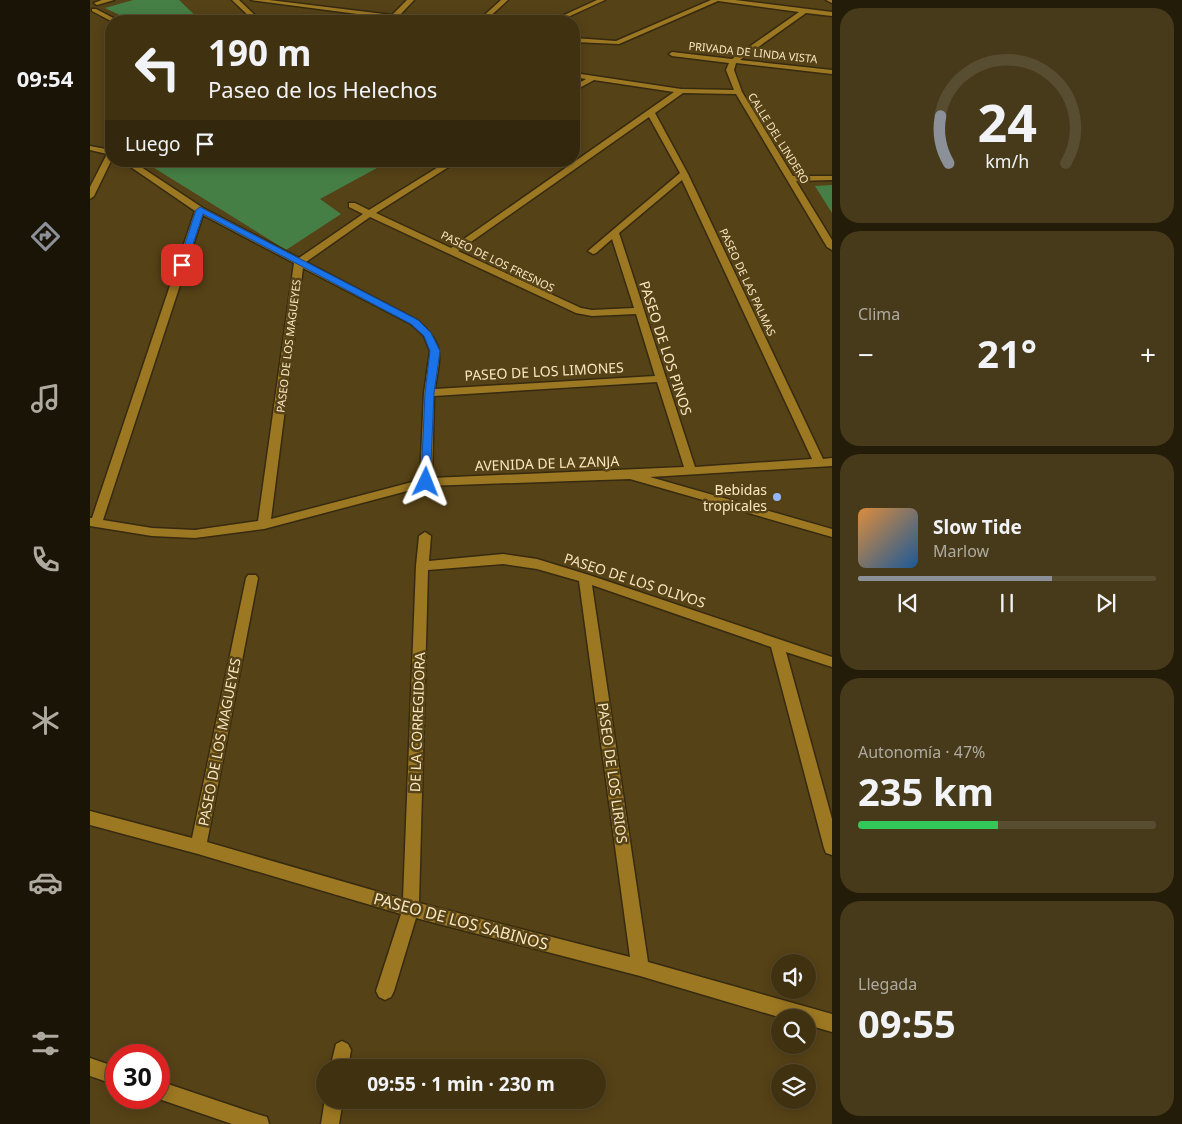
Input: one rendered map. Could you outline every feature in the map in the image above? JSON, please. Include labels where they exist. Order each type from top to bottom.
[{"type":"street","points":[[95,8],[112,0]]},
{"type":"street","points":[[235,0],[251,15]]},
{"type":"street","points":[[254,0],[373,15]]},
{"type":"street","points":[[396,15],[411,0]]},
{"type":"street","points":[[488,15],[505,0]]},
{"type":"street","points":[[568,15],[602,0]]},
{"type":"street","points":[[580,40],[617,43],[716,0]]},
{"type":"street","points":[[720,0],[832,14]]},
{"type":"street","points":[[755,4],[767,0]]},
{"type":"street","points":[[95,8],[106,15]]},
{"type":"street","points":[[733,61],[804,10]]},
{"type":"street","points":[[342,12],[345,15]]},
{"type":"street","name":"PRIVADA DE LINDA VISTA","points":[[672,54],[832,72]]},
{"type":"street","name":"CALLE DEL LINDERO","points":[[733,61],[730,70],[738,92],[832,247]]},
{"type":"street","points":[[580,76],[681,91],[738,92]]},
{"type":"street","points":[[580,86],[593,78]]},
{"type":"street","points":[[580,162],[681,91]]},
{"type":"street","name":"PASEO DE LAS PALMAS","points":[[651,113],[684,174],[819,463]]},
{"type":"street","points":[[90,148],[105,151]]},
{"type":"street","points":[[90,196],[105,165]]},
{"type":"street","points":[[135,167],[200,210],[414,322],[428,335],[435,351],[429,393],[426,482]]},
{"type":"street","name":"PASEO DE LOS MAGUEYES","points":[[264,525],[299,262],[370,213],[444,167]]},
{"type":"street","points":[[452,251],[573,167]]},
{"type":"street","points":[[593,251],[684,174]]},
{"type":"street","points":[[792,179],[832,178]]},
{"type":"street","name":"PASEO DE LOS FRESNOS","points":[[352,205],[452,251],[561,305],[592,313],[639,311]]},
{"type":"street","points":[[93,523],[200,210]]},
{"type":"street","name":"PASEO DE LOS PINOS","points":[[615,233],[691,471]]},
{"type":"street","name":"PASEO DE LOS LIMONES","points":[[429,393],[661,379]]},
{"type":"street","name":"AVENIDA DE LA ZANJA","points":[[93,523],[152,532],[195,534],[264,525],[426,482],[625,475],[832,462]]},
{"type":"street","points":[[625,475],[832,533]]},
{"type":"street","name":"DE LA CORREGIDORA","points":[[385,991],[411,909],[422,566],[425,536]]},
{"type":"street","name":"PASEO DE LOS OLIVOS","points":[[422,566],[502,559],[537,564],[585,578],[832,662]]},
{"type":"street","name":"PASEO DE LOS MAGUEYES","points":[[198,847],[252,578]]},
{"type":"street","name":"PASEO DE LOS LIRIOS","points":[[585,578],[640,968]]},
{"type":"street","points":[[777,643],[832,848]]},
{"type":"street","name":"PASEO DE LOS SABINOS","points":[[90,818],[198,847],[411,909],[640,968],[832,1023]]},
{"type":"street","points":[[90,1067],[105,1072]]},
{"type":"street","points":[[170,1094],[260,1124]]},
{"type":"street","points":[[330,1124],[332,1109]]},
{"type":"green space","points":[[133,0],[179,0],[195,15],[120,15],[105,8]]},
{"type":"green space","points":[[153,167],[379,167],[320,199],[341,214],[286,250]]},
{"type":"green space","points":[[832,185],[832,213],[815,186]]},
{"type":"place","name":"Bebidas tropicales","points":[[777,497]]},
{"type":"route","points":[[182,265],[200,210],[414,322],[428,335],[435,351],[429,393],[426,482]]}]
